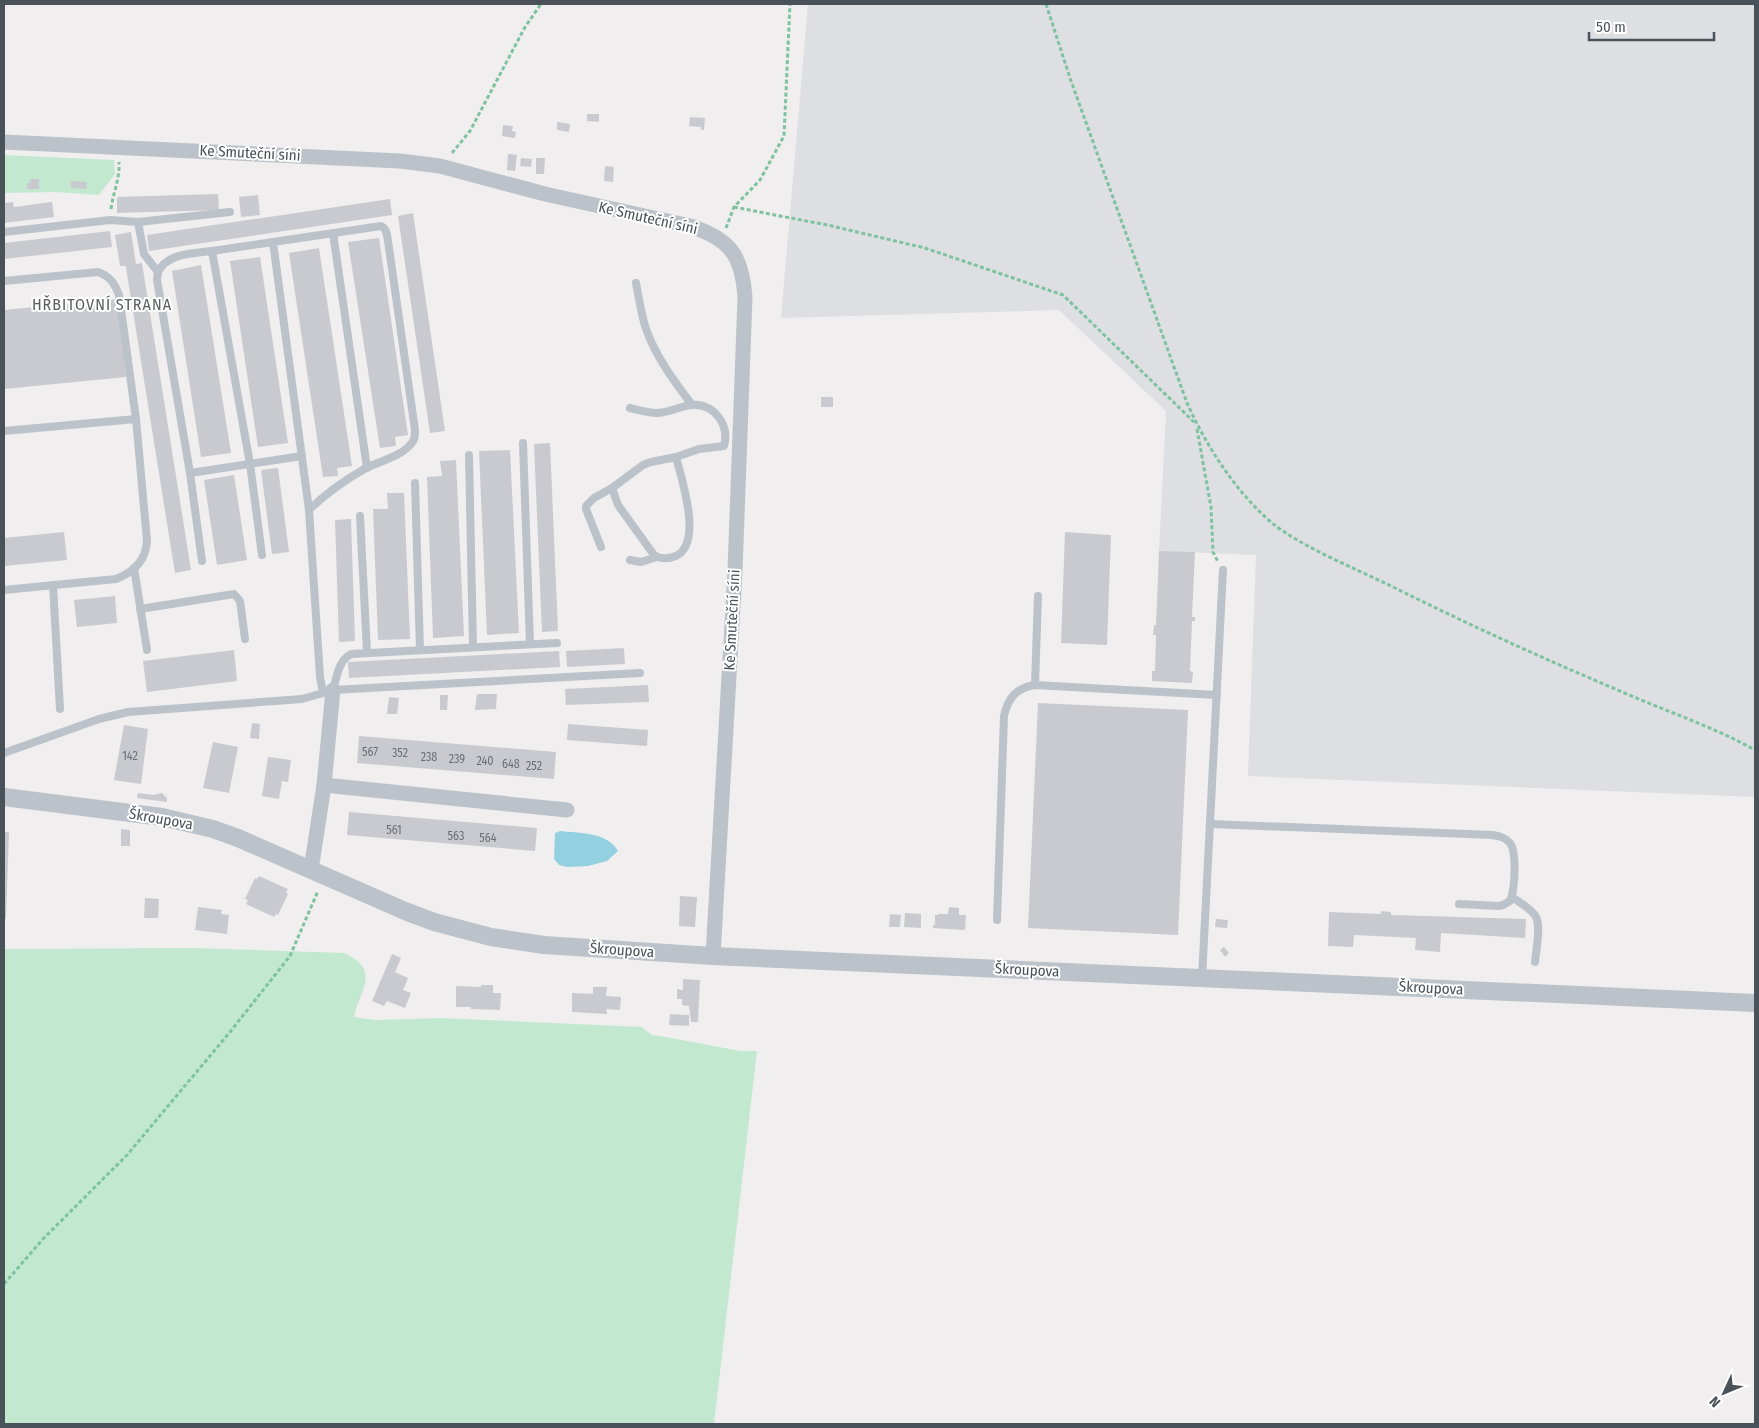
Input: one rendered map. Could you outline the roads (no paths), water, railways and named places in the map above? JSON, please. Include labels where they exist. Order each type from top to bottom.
[{"type":"street","name":"Ke Smuteční síni","points":[[4,142],[400,161],[440,166],[544,194],[690,226],[707,232],[721,240],[728,247],[739,263],[743,273],[744,284],[735,581],[713,956]]},
{"type":"street","points":[[318,873],[328,691]]},
{"type":"street","points":[[324,785],[568,810]]},
{"type":"street","name":"Škroupova","points":[[4,797],[177,820],[238,838],[434,922],[491,937],[544,945],[713,956],[1755,1003]]},
{"type":"lane","points":[[4,232],[110,220],[138,222],[230,212]]},
{"type":"lane","points":[[138,222],[144,254],[158,272]]},
{"type":"lane","points":[[202,561],[190,472],[156,280],[160,267],[175,257],[381,226],[386,232],[388,241],[416,430],[415,437],[407,448],[367,468],[332,489],[308,510]]},
{"type":"lane","points":[[333,233],[367,468]]},
{"type":"lane","points":[[273,242],[308,510],[320,677],[328,691]]},
{"type":"lane","points":[[212,251],[250,464],[262,555]]},
{"type":"lane","points":[[4,281],[98,272],[105,274],[116,286],[119,295],[136,418],[147,541],[145,554],[134,568],[124,576],[116,579],[4,590]]},
{"type":"lane","points":[[636,283],[646,329],[657,353],[665,368],[692,405]]},
{"type":"lane","points":[[630,408],[655,413],[692,405],[703,406],[720,417],[725,432],[724,446],[739,462]]},
{"type":"lane","points":[[4,431],[136,418]]},
{"type":"lane","points":[[523,443],[530,644]]},
{"type":"lane","points":[[601,547],[586,506],[594,498],[612,488],[643,465],[676,458],[699,449],[724,446]]},
{"type":"lane","points":[[469,455],[473,647]]},
{"type":"lane","points":[[190,472],[302,456]]},
{"type":"lane","points":[[612,488],[618,505],[650,550],[657,557],[663,559],[674,556],[685,549],[690,520],[676,458]]},
{"type":"lane","points":[[415,483],[420,650]]},
{"type":"lane","points":[[360,516],[367,652]]},
{"type":"lane","points":[[630,560],[641,562],[657,557]]},
{"type":"lane","points":[[134,568],[147,650]]},
{"type":"lane","points":[[1202,978],[1223,570]]},
{"type":"lane","points":[[53,585],[60,709]]},
{"type":"lane","points":[[140,609],[234,594],[240,600],[245,639]]},
{"type":"lane","points":[[1035,685],[1038,596]]},
{"type":"lane","points":[[328,691],[340,666],[346,657],[351,654],[557,642]]},
{"type":"lane","points":[[4,753],[107,717],[128,712],[302,699],[328,691],[640,673]]},
{"type":"lane","points":[[997,920],[1004,716],[1006,706],[1014,694],[1027,686],[1035,685],[1217,695]]},
{"type":"lane","points":[[1210,824],[1492,835],[1502,837],[1509,842],[1513,849],[1512,897],[1510,901],[1503,905],[1459,904]]},
{"type":"lane","points":[[1512,897],[1537,918],[1536,962]]},
{"type":"water","points":[[560,831],[584,833],[600,837],[607,840],[618,851],[607,861],[588,866],[567,867],[559,865],[554,859],[555,833]]},
{"type":"district","name":"HŘBITOVNÍ STRANA","points":[[102,304]]}]
